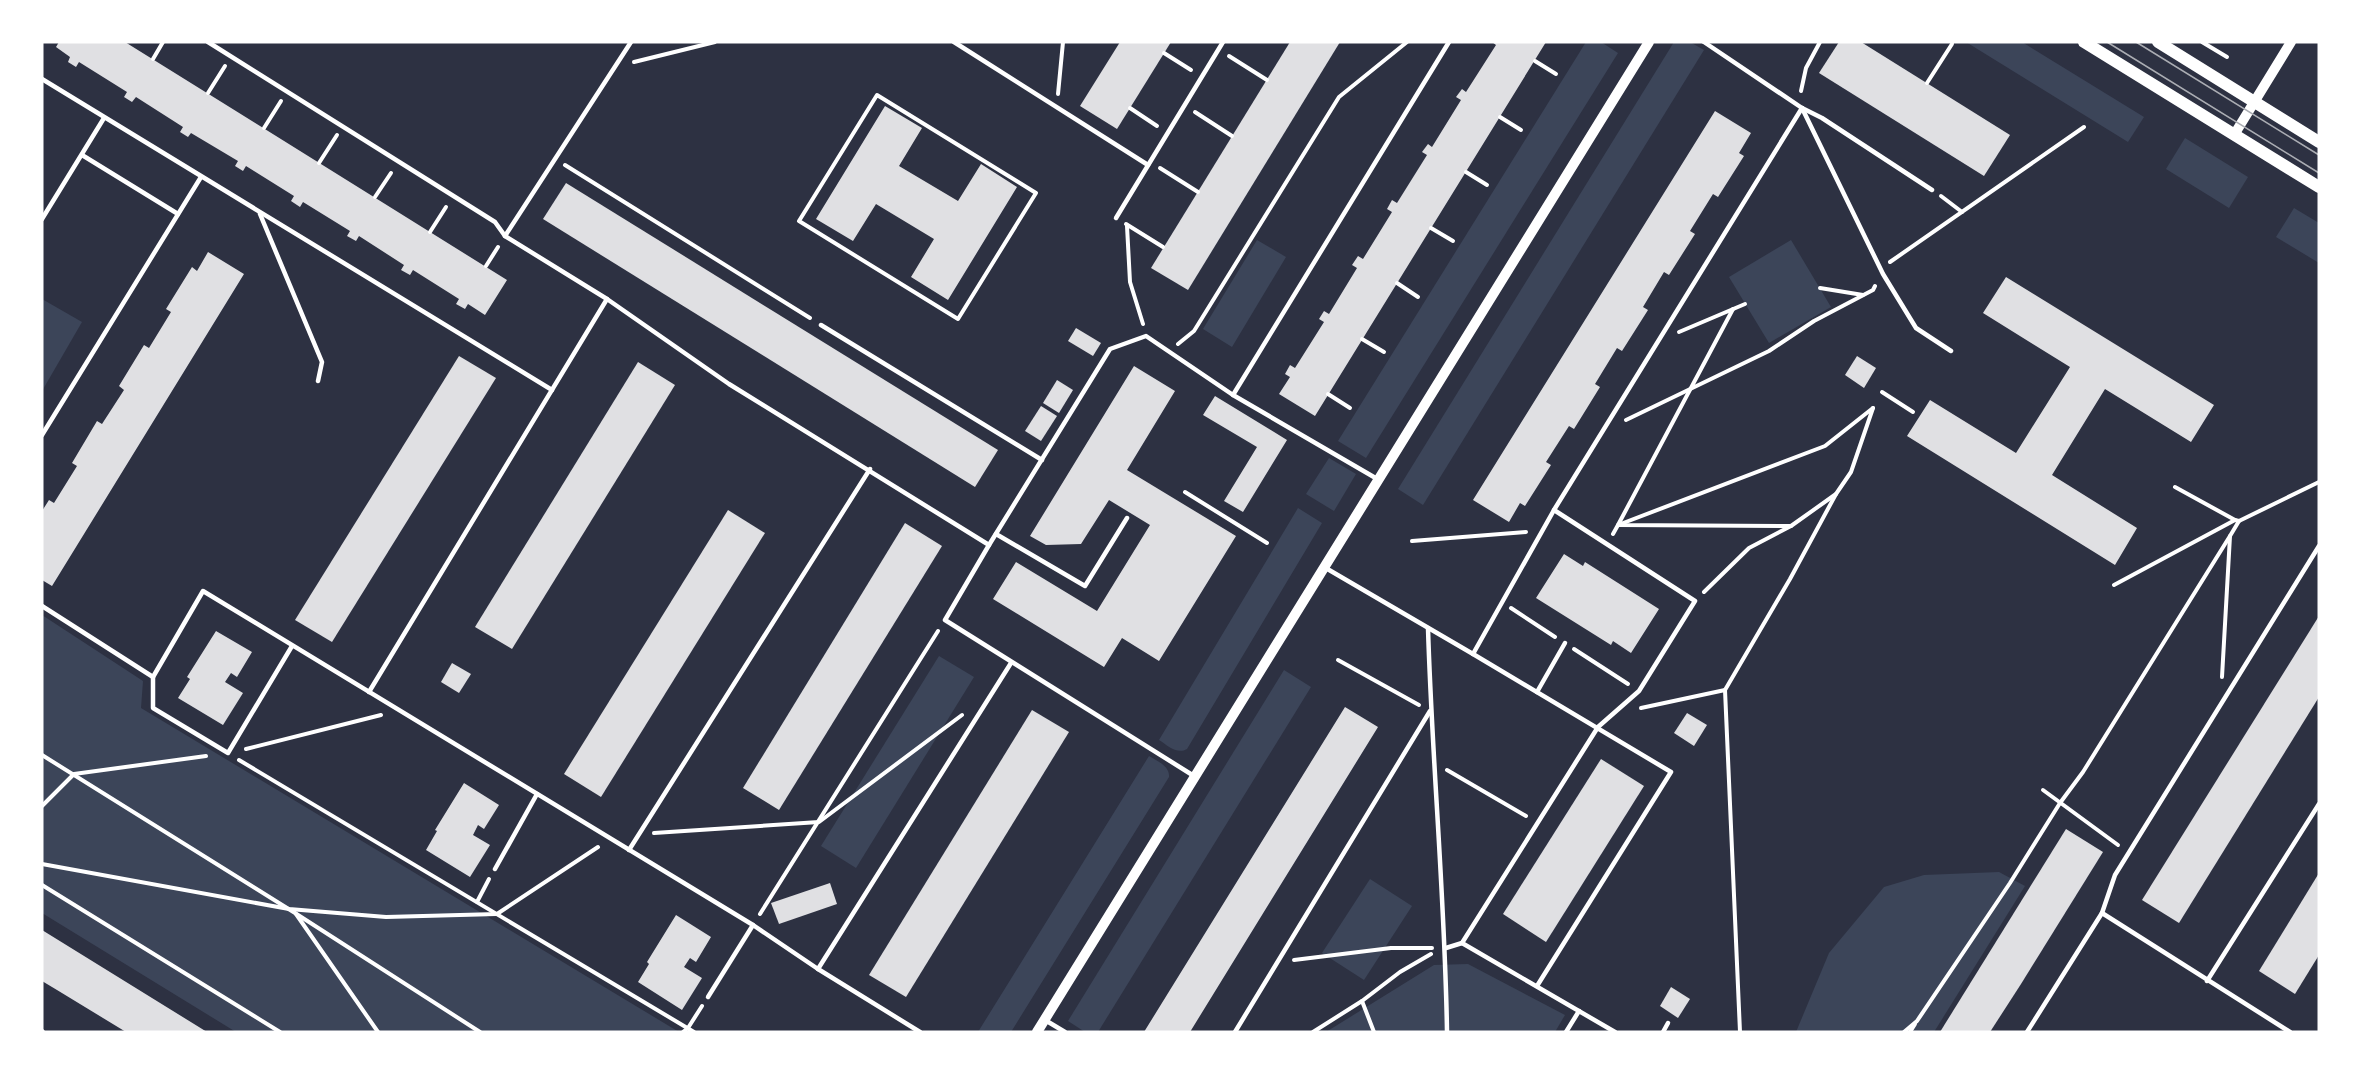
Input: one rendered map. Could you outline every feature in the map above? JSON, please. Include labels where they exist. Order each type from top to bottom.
[{"type":"main road","points":[[2084,42],[2319,187]]},
{"type":"main road","points":[[2158,42],[2319,142]]},
{"type":"street","points":[[1037,1032],[1649,42]]},
{"type":"street","points":[[2234,135],[2291,42]]},
{"type":"lane","points":[[208,42],[495,222],[505,236],[607,299],[729,384],[870,469],[989,545]]},
{"type":"lane","points":[[505,236],[631,42]]},
{"type":"lane","points":[[954,42],[1149,164]]},
{"type":"lane","points":[[1116,218],[1223,42]]},
{"type":"lane","points":[[1233,395],[1449,42]]},
{"type":"lane","points":[[1704,42],[1802,108],[1822,118],[1932,190]]},
{"type":"lane","points":[[42,79],[552,390]]},
{"type":"lane","points":[[1802,108],[1883,274],[1916,328],[1951,351]]},
{"type":"lane","points":[[1473,654],[1601,432],[1802,108]]},
{"type":"lane","points":[[42,219],[104,118]]},
{"type":"lane","points":[[82,155],[178,214]]},
{"type":"lane","points":[[42,435],[201,177]]},
{"type":"lane","points":[[260,214],[322,362],[318,381]]},
{"type":"lane","points":[[369,692],[607,299]]},
{"type":"lane","points":[[821,325],[1042,460]]},
{"type":"lane","points":[[1195,777],[945,620],[1110,349],[1146,336],[1233,395],[1379,480]]},
{"type":"lane","points":[[628,850],[870,469]]},
{"type":"lane","points":[[1446,948],[1462,943],[1598,727],[1639,691],[1695,601],[1554,510]]},
{"type":"lane","points":[[996,534],[1085,586],[1127,518]]},
{"type":"lane","points":[[2027,1032],[2102,914],[2115,875],[2319,546]]},
{"type":"lane","points":[[1324,567],[1671,772],[1537,986]]},
{"type":"lane","points":[[292,646],[228,753],[153,708],[153,677],[203,591],[753,925],[818,969],[920,1032]]},
{"type":"lane","points":[[42,606],[153,677]]},
{"type":"lane","points":[[1428,628],[1430,711],[1446,948],[1447,1032]]},
{"type":"lane","points":[[1538,692],[1565,643]]},
{"type":"lane","points":[[818,969],[1011,663]]},
{"type":"lane","points":[[1235,1032],[1430,711]]},
{"type":"lane","points":[[495,868],[537,794]]},
{"type":"lane","points":[[2207,981],[2319,804]]},
{"type":"lane","points":[[2102,914],[2290,1032]]},
{"type":"lane","points":[[708,997],[753,925]]},
{"type":"lane","points":[[1462,943],[1615,1032]]},
{"type":"lane","points":[[1566,1032],[1579,1011]]},
{"type":"lane","points":[[1045,1020],[1065,1032]]},
{"type":"lane","points":[[1663,1032],[1668,1023]]},
{"type":"path","points":[[153,59],[163,42]]},
{"type":"path","points":[[615,66],[715,42]]},
{"type":"path","points":[[1056,107],[1063,42]]},
{"type":"path","points":[[1168,351],[1194,331],[1339,97],[1407,42]]},
{"type":"path","points":[[1802,108],[1801,94],[1806,68],[1820,42]]},
{"type":"path","points":[[2202,42],[2227,57]]},
{"type":"path","points":[[1928,83],[1952,44]]},
{"type":"path","points":[[1218,50],[1267,80]]},
{"type":"path","points":[[1164,53],[1202,77]]},
{"type":"path","points":[[208,93],[231,57]]},
{"type":"path","points":[[1534,61],[1556,74]]},
{"type":"path","points":[[264,128],[287,91]]},
{"type":"path","points":[[877,95],[1036,193],[958,319],[799,221],[877,95]]},
{"type":"path","points":[[1184,106],[1232,136]]},
{"type":"path","points":[[1130,108],[1168,133]]},
{"type":"path","points":[[1500,117],[1521,129]]},
{"type":"path","points":[[319,163],[342,126]]},
{"type":"path","points":[[1601,432],[1769,351],[1814,321],[1873,290],[1891,260],[2084,127]]},
{"type":"path","points":[[556,159],[821,325]]},
{"type":"path","points":[[375,197],[398,162]]},
{"type":"path","points":[[1149,164],[1198,192]]},
{"type":"path","points":[[1466,172],[1487,185]]},
{"type":"path","points":[[1932,190],[1962,212]]},
{"type":"path","points":[[430,232],[454,197]]},
{"type":"path","points":[[1116,218],[1164,248]]},
{"type":"path","points":[[1127,225],[1130,282],[1146,336]]},
{"type":"path","points":[[1431,228],[1453,241]]},
{"type":"path","points":[[486,266],[505,236]]},
{"type":"path","points":[[1397,283],[1418,297]]},
{"type":"path","points":[[1820,288],[1863,296]]},
{"type":"path","points":[[1657,342],[1745,304]]},
{"type":"path","points":[[1608,543],[1733,309]]},
{"type":"path","points":[[1362,339],[1384,352]]},
{"type":"path","points":[[1882,392],[1913,412]]},
{"type":"path","points":[[1328,394],[1350,408]]},
{"type":"path","points":[[1618,525],[1825,446],[1873,408],[1851,472],[1836,494],[1790,579],[1725,690],[1740,1032]]},
{"type":"path","points":[[2114,585],[2237,520],[2319,482]]},
{"type":"path","points":[[2175,487],[2237,520]]},
{"type":"path","points":[[1185,492],[1267,543]]},
{"type":"path","points":[[1695,601],[1749,548],[1791,526],[1836,494]]},
{"type":"path","points":[[1910,1032],[2010,883],[2060,803],[2083,772],[2230,536],[2237,520]]},
{"type":"path","points":[[1618,525],[1791,526]]},
{"type":"path","points":[[1412,541],[1542,531]]},
{"type":"path","points":[[2221,701],[2230,536]]},
{"type":"path","points":[[753,925],[945,620]]},
{"type":"path","points":[[1338,660],[1430,711]]},
{"type":"path","points":[[1616,713],[1725,690]]},
{"type":"path","points":[[639,834],[819,822],[966,712]]},
{"type":"path","points":[[228,753],[694,1032]]},
{"type":"path","points":[[42,755],[289,909],[480,1032]]},
{"type":"path","points":[[1434,763],[1537,823]]},
{"type":"path","points":[[2043,790],[2129,852]]},
{"type":"path","points":[[42,864],[289,909],[386,917],[497,914],[610,838]]},
{"type":"path","points":[[477,902],[495,868]]},
{"type":"path","points":[[42,885],[280,1032]]},
{"type":"path","points":[[295,913],[378,1032]]},
{"type":"path","points":[[1278,962],[1391,948],[1446,948]]},
{"type":"path","points":[[1313,1032],[1362,1001],[1400,972],[1446,948]]},
{"type":"path","points":[[683,1032],[708,997]]},
{"type":"path","points":[[1362,1001],[1374,1032]]},
{"type":"path","points":[[1904,1032],[1917,1021]]},
{"type":"shaded area","points":[[1586,42],[1601,42],[1618,53],[1366,458],[1338,441]]},
{"type":"shaded area","points":[[1674,42],[1690,42],[1704,50],[1423,505],[1398,489]]},
{"type":"shaded area","points":[[1966,42],[2022,42],[2144,117],[2128,142]]},
{"type":"shaded area","points":[[2185,138],[2248,177],[2229,208],[2166,169]]},
{"type":"shaded area","points":[[2294,208],[2319,223],[2319,263],[2276,237]]},
{"type":"shaded area","points":[[1257,240],[1286,257],[1232,347],[1203,329]]},
{"type":"shaded area","points":[[1791,240],[1831,307],[1769,343],[1729,277]]},
{"type":"shaded area","points":[[42,299],[82,322],[42,391]]},
{"type":"shaded area","points":[[1329,458],[1356,474],[1334,511],[1306,494]]},
{"type":"shaded area","points":[[1298,508],[1322,523],[1187,749],[1180,751],[1172,749],[1159,740]]},
{"type":"shaded area","points":[[42,615],[143,681],[141,708],[679,1032],[236,1032],[42,913]]},
{"type":"shaded area","points":[[939,656],[974,677],[856,868],[821,846]]},
{"type":"shaded area","points":[[1284,670],[1311,687],[1098,1032],[1085,1032],[1068,1021]]},
{"type":"shaded area","points":[[1149,756],[1165,767],[1169,777],[1011,1032],[978,1032]]},
{"type":"shaded area","points":[[1999,872],[2025,886],[1934,1032],[1796,1032],[1829,953],[1884,887],[1924,875]]},
{"type":"shaded area","points":[[1370,879],[1412,906],[1364,980],[1322,953]]},
{"type":"shaded area","points":[[1468,964],[1565,1015],[1555,1032],[1326,1032],[1434,965]]},
{"type":"building","points":[[59,42],[125,42],[507,280],[485,315],[468,304],[465,309],[456,304],[459,299],[413,270],[410,275],[401,270],[404,265],[359,236],[356,241],[347,236],[350,231],[303,202],[300,207],[291,201],[294,196],[246,166],[243,171],[235,166],[238,161],[191,133],[188,137],[180,132],[183,127],[136,97],[132,102],[124,97],[127,92],[79,62],[76,67],[68,62],[70,57],[56,47]]},
{"type":"building","points":[[1120,42],[1171,42],[1117,129],[1080,106]]},
{"type":"building","points":[[1290,42],[1340,42],[1188,290],[1151,268]]},
{"type":"building","points":[[1492,42],[1546,42],[1315,416],[1279,394],[1290,377],[1285,374],[1290,365],[1295,368],[1324,322],[1319,319],[1324,311],[1329,314],[1357,268],[1352,265],[1358,256],[1363,259],[1392,212],[1387,209],[1392,200],[1397,203],[1427,155],[1422,152],[1428,144],[1432,147],[1461,100],[1456,97],[1462,89],[1466,92],[1496,45]]},
{"type":"building","points":[[1839,42],[1861,42],[2010,135],[1984,176],[1819,73]]},
{"type":"building","points":[[885,106],[922,128],[899,166],[958,201],[981,164],[1017,187],[948,300],[911,277],[934,239],[876,204],[853,241],[816,219]]},
{"type":"building","points":[[1715,111],[1751,133],[1739,153],[1744,156],[1718,197],[1713,194],[1690,231],[1695,234],[1669,275],[1664,272],[1643,307],[1648,310],[1622,351],[1617,348],[1595,384],[1600,387],[1574,429],[1569,426],[1546,462],[1551,465],[1525,506],[1520,503],[1509,522],[1473,500]]},
{"type":"building","points":[[566,183],[998,450],[975,487],[543,219]]},
{"type":"building","points":[[208,252],[244,274],[52,586],[42,580],[42,511],[49,500],[54,503],[77,466],[72,463],[97,421],[102,424],[124,390],[119,386],[144,345],[149,348],[171,312],[166,309],[192,267],[197,271]]},
{"type":"building","points":[[2006,277],[2214,405],[2191,442],[2105,389],[2052,475],[2137,528],[2115,565],[1907,436],[1930,400],[2016,453],[2070,367],[1983,313]]},
{"type":"building","points":[[1076,328],[1101,343],[1093,356],[1068,341]]},
{"type":"building","points":[[459,356],[496,378],[332,642],[295,620]]},
{"type":"building","points":[[1857,356],[1876,368],[1864,388],[1845,375]]},
{"type":"building","points":[[638,362],[675,385],[512,649],[475,627]]},
{"type":"building","points":[[1134,366],[1175,391],[1127,470],[1236,536],[1159,661],[1122,638],[1104,667],[993,599],[1016,562],[1097,611],[1150,525],[1109,500],[1081,544],[1046,545],[1030,536]]},
{"type":"building","points":[[1057,380],[1073,390],[1059,413],[1043,403]]},
{"type":"building","points":[[1215,396],[1287,440],[1243,512],[1224,501],[1257,447],[1203,415]]},
{"type":"building","points":[[1041,406],[1057,416],[1041,441],[1025,431]]},
{"type":"building","points":[[728,510],[765,533],[601,797],[564,774]]},
{"type":"building","points":[[905,523],[942,546],[779,810],[743,788]]},
{"type":"building","points":[[1564,554],[1583,566],[1585,562],[1659,609],[1631,653],[1613,641],[1611,645],[1536,598]]},
{"type":"building","points":[[2319,616],[2319,697],[2179,923],[2142,900]]},
{"type":"building","points":[[216,631],[252,652],[237,677],[231,673],[225,682],[243,693],[223,725],[178,698],[190,679],[187,677]]},
{"type":"building","points":[[452,663],[471,674],[459,693],[441,682]]},
{"type":"building","points":[[1345,707],[1378,727],[1190,1032],[1144,1032]]},
{"type":"building","points":[[1032,710],[1069,732],[906,997],[869,975]]},
{"type":"building","points":[[1687,713],[1707,725],[1694,746],[1674,733]]},
{"type":"building","points":[[1601,759],[1644,786],[1546,942],[1503,914]]},
{"type":"building","points":[[464,783],[499,805],[484,829],[478,825],[473,835],[490,845],[470,877],[426,850],[437,831],[435,830]]},
{"type":"building","points":[[2066,829],[2103,852],[1990,1032],[1940,1032]]},
{"type":"building","points":[[2319,873],[2319,955],[2295,994],[2259,971]]},
{"type":"building","points":[[830,883],[837,904],[779,924],[771,903]]},
{"type":"building","points":[[676,915],[711,937],[696,962],[690,958],[684,967],[702,978],[682,1010],[638,982],[649,964],[647,962]]},
{"type":"building","points":[[42,930],[207,1032],[126,1032],[42,981]]},
{"type":"building","points":[[1671,987],[1690,999],[1678,1018],[1660,1006]]},
{"type":"tram line","points":[[2107,42],[2319,173]]},
{"type":"tram line","points":[[2136,42],[2319,155]]}]
